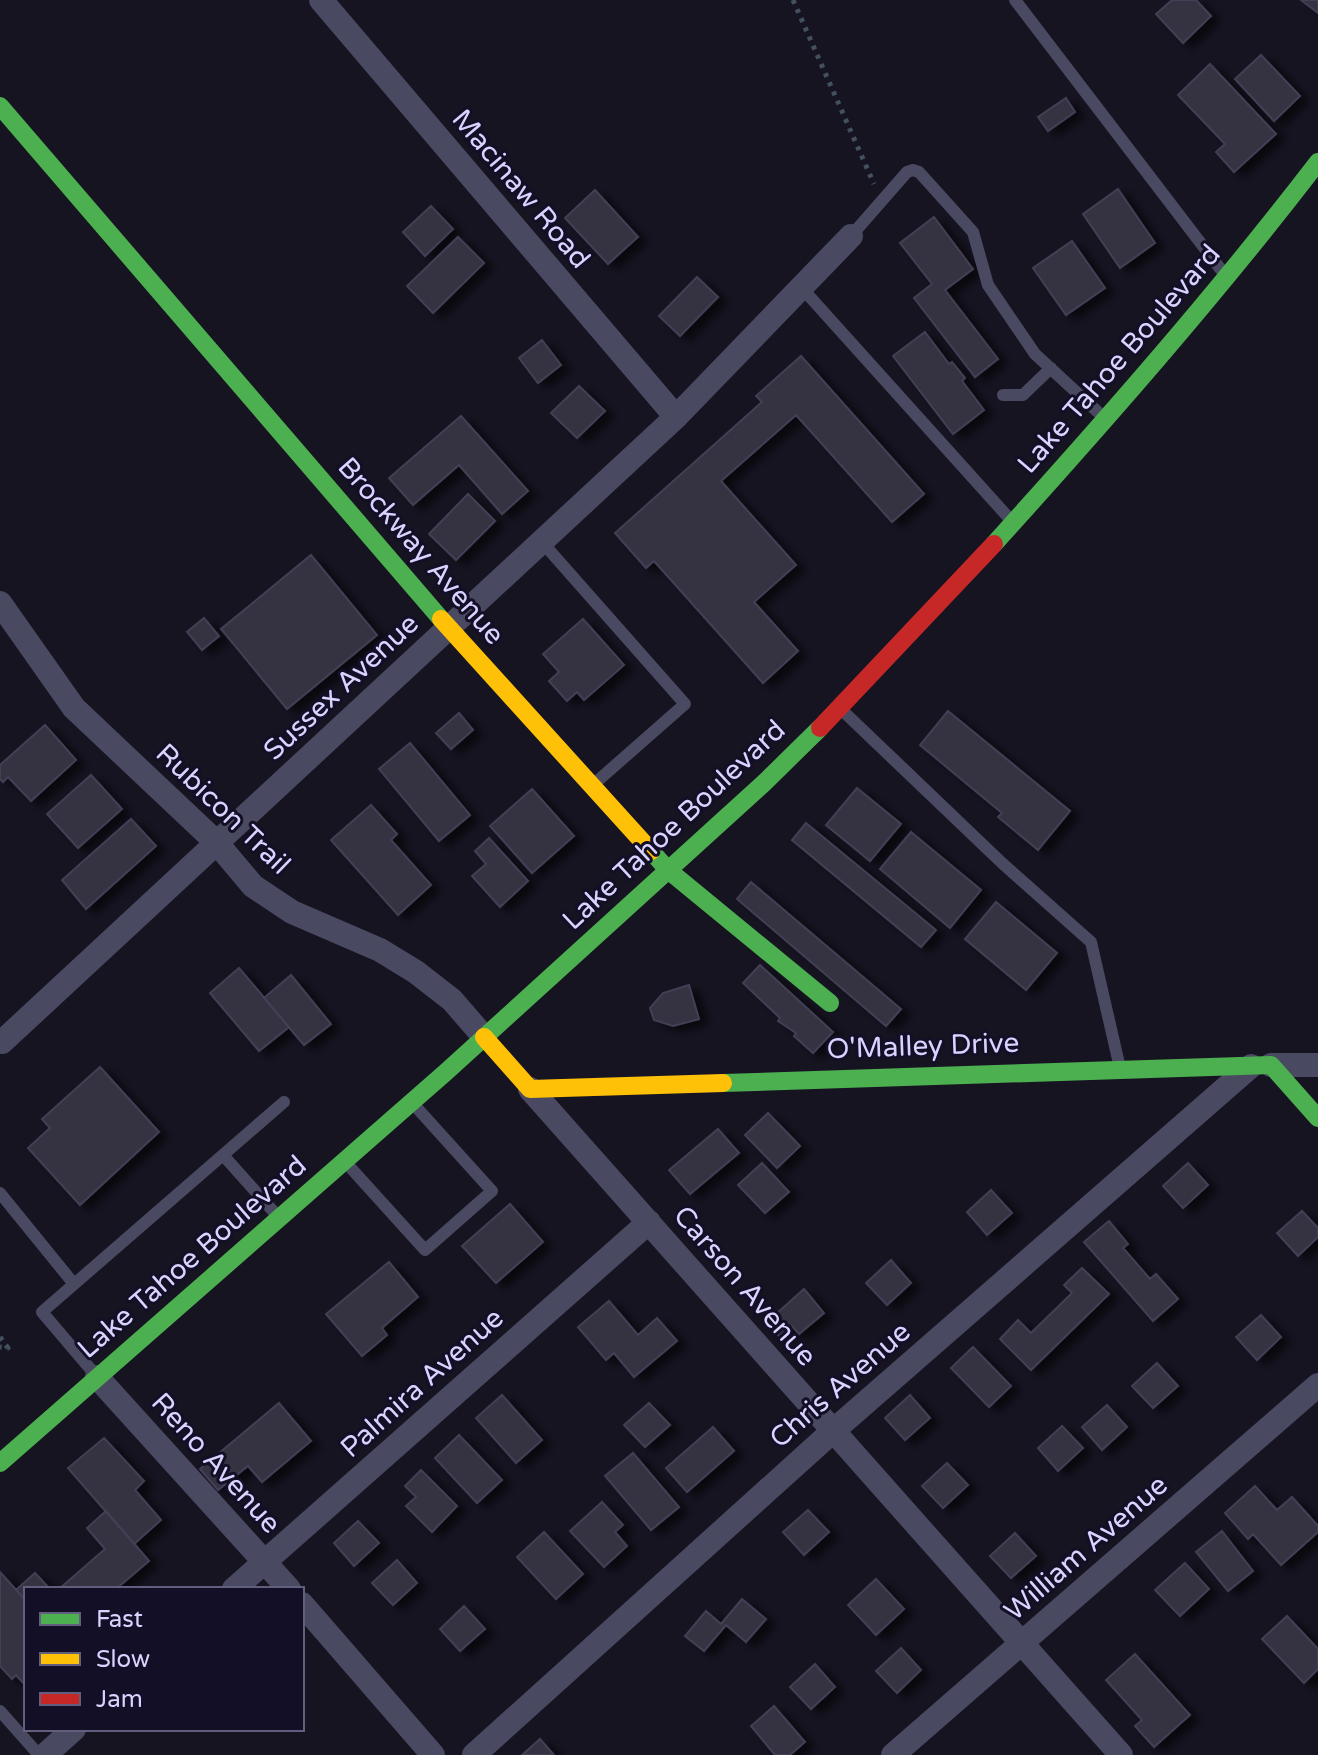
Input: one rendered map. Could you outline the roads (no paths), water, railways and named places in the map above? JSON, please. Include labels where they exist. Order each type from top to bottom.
[{"type":"main road","name":"Brockway Avenue","points":[[0,106],[449,628],[668,870],[830,1003]]},
{"type":"main road","name":"Lake Tahoe Boulevard","points":[[0,1463],[412,1102],[764,783],[840,708],[1106,420],[1227,277],[1318,162]]},
{"type":"main road","name":"Carson Avenue","points":[[484,1037],[530,1089]]},
{"type":"main road","name":"O'Malley Drive","points":[[530,1089],[1261,1066]]},
{"type":"main road","points":[[1261,1066],[1318,1118]]},
{"type":"street","name":"Macinaw Road","points":[[321,0],[676,417]]},
{"type":"street","name":"Sussex Avenue","points":[[2,1042],[676,417],[851,236]]},
{"type":"street","name":"Rubicon Trail","points":[[0,603],[74,708],[216,842],[253,886],[292,912],[380,950],[416,972],[452,1000],[484,1037]]},
{"type":"street","name":"O'Malley Drive","points":[[1261,1066],[1318,1065]]},
{"type":"street","name":"Chris Avenue","points":[[474,1755],[833,1431],[1261,1066]]},
{"type":"street","name":"Carson Avenue","points":[[530,1089],[1121,1755]]},
{"type":"street","name":"Palmira Avenue","points":[[236,1587],[649,1222]]},
{"type":"street","name":"Reno Avenue","points":[[97,1377],[287,1587]]},
{"type":"street","name":"William Avenue","points":[[893,1755],[1318,1385]]},
{"type":"street","points":[[304,1606],[433,1755]]},
{"type":"street","points":[[42,1755],[72,1731]]},
{"type":"lane","points":[[1015,0],[1227,277]]},
{"type":"lane","points":[[851,236],[907,172],[919,172],[973,232],[988,285],[1035,354],[1106,420]]},
{"type":"lane","points":[[801,287],[1013,523]]},
{"type":"lane","points":[[1003,395],[1023,395],[1051,368]]},
{"type":"lane","points":[[542,542],[685,704],[592,786]]},
{"type":"lane","points":[[840,708],[1002,863],[1091,942],[1120,1070]]},
{"type":"lane","points":[[97,1377],[42,1312],[284,1102]]},
{"type":"lane","points":[[344,1161],[425,1250],[492,1191],[412,1102]]},
{"type":"lane","points":[[223,1155],[280,1218]]},
{"type":"lane","points":[[0,1193],[74,1284]]},
{"type":"lane","points":[[0,1711],[42,1755]]}]
